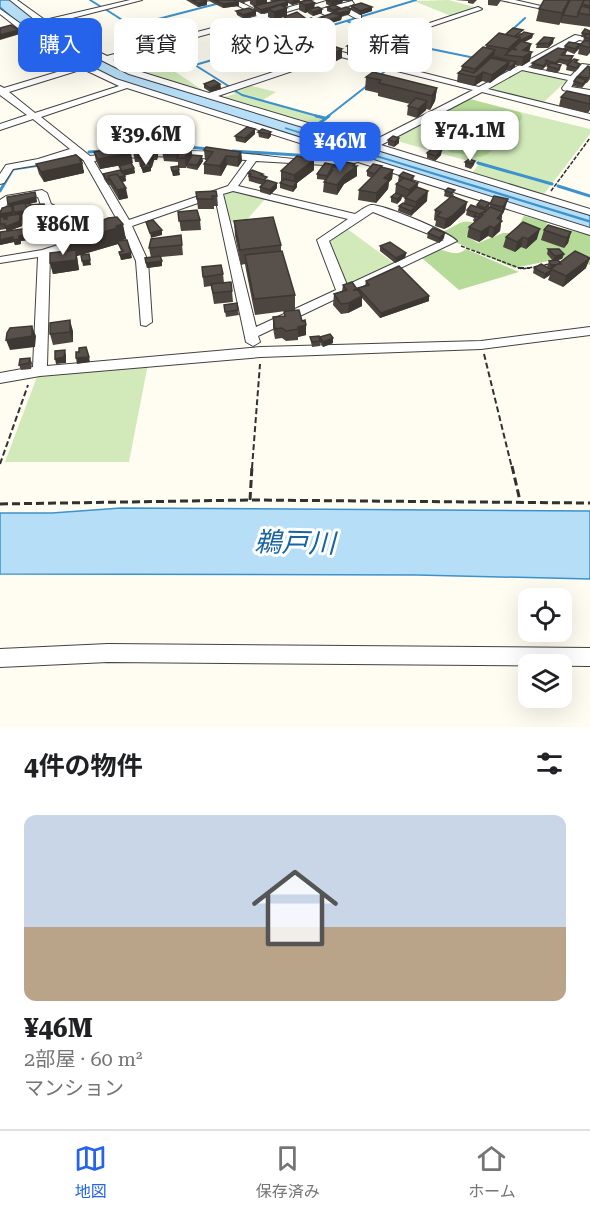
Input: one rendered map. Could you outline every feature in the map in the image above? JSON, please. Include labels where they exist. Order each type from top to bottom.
[{"type":"street","points":[[13,0],[37,18]]},
{"type":"street","points":[[65,18],[139,0]]},
{"type":"street","points":[[231,0],[267,18]]},
{"type":"street","points":[[298,0],[333,16],[326,18]]},
{"type":"street","points":[[103,60],[322,0]]},
{"type":"street","points":[[503,0],[538,6]]},
{"type":"street","points":[[242,6],[253,3]]},
{"type":"street","points":[[326,11],[352,3]]},
{"type":"street","points":[[338,6],[358,16]]},
{"type":"street","points":[[208,96],[478,9]]},
{"type":"street","points":[[0,11],[18,25]]},
{"type":"street","points":[[88,159],[115,154],[162,151],[342,163],[356,159],[372,146],[482,90],[578,37],[590,40]]},
{"type":"street","points":[[336,53],[590,117]]},
{"type":"street","points":[[103,60],[158,81],[590,212]]},
{"type":"street","points":[[590,68],[585,66],[566,88],[590,93]]},
{"type":"street","points":[[522,68],[573,79]]},
{"type":"street","points":[[1,91],[65,72]]},
{"type":"street","points":[[94,72],[126,86],[590,232]]},
{"type":"street","points":[[0,128],[126,86]]},
{"type":"street","points":[[1,91],[88,159],[126,225],[142,261],[146,322]]},
{"type":"street","points":[[0,181],[9,167],[40,162],[78,150]]},
{"type":"street","points":[[232,188],[253,158]]},
{"type":"street","points":[[0,260],[44,253],[232,188],[357,218]]},
{"type":"street","points":[[0,207],[6,199],[42,193],[46,206],[56,209],[56,226],[67,245]]},
{"type":"street","points":[[217,193],[220,197],[251,334],[258,352]]},
{"type":"street","points":[[251,334],[451,241],[447,237],[400,217],[372,208],[323,240],[343,291]]},
{"type":"street","points":[[36,371],[44,253]]},
{"type":"street","points":[[0,378],[36,371],[258,352],[482,345],[590,331]]},
{"type":"street","points":[[0,658],[108,653],[590,657]]},
{"type":"path","points":[[546,198],[590,138]]},
{"type":"path","points":[[451,241],[522,269],[551,264]]},
{"type":"path","points":[[482,345],[520,501]]},
{"type":"path","points":[[250,500],[258,352]]},
{"type":"path","points":[[0,464],[36,371]]},
{"type":"path","points":[[0,504],[250,500],[590,502]]},
{"type":"green space","points":[[449,0],[478,8],[451,16],[414,1]]},
{"type":"green space","points":[[521,70],[566,81],[543,103],[487,89]]},
{"type":"green space","points":[[141,72],[176,72],[207,93]]},
{"type":"green space","points":[[248,85],[276,92],[263,100],[326,118],[317,125],[220,98],[235,94],[229,89]]},
{"type":"green space","points":[[470,99],[520,112],[523,116],[519,123],[502,136],[488,154],[480,157],[449,152],[447,147],[452,141],[448,134],[426,121]]},
{"type":"green space","points":[[520,112],[590,129],[590,134],[544,194],[472,173],[479,164],[390,139],[426,121],[448,134],[459,154],[482,156],[521,119],[523,116]]},
{"type":"green space","points":[[234,190],[266,198],[244,223],[230,222],[224,195]]},
{"type":"green space","points":[[524,216],[547,222],[546,228],[557,232],[561,228],[590,235],[590,265],[576,259],[563,258],[514,268],[453,241],[444,234],[444,231],[460,223],[472,222],[477,225],[466,236],[478,243],[503,233],[514,233]]},
{"type":"green space","points":[[346,228],[395,264],[348,286],[344,285],[328,240]]},
{"type":"green space","points":[[435,249],[458,253],[466,249],[519,272],[459,290],[422,258]]},
{"type":"green space","points":[[148,364],[129,462],[5,462],[38,374]]},
{"type":"water","points":[[0,0],[10,0],[33,18],[18,18],[18,22],[0,7]]},
{"type":"water","points":[[102,61],[114,66],[114,72],[127,72],[590,215],[590,221],[285,128],[590,222],[590,229],[117,80],[99,72],[102,72]]},
{"type":"water","name":"鵜戸川","points":[[121,508],[590,511],[590,579],[417,575],[0,574],[0,513],[52,513]]},
{"type":"building","points":[[192,0],[205,0],[207,1],[198,3]]},
{"type":"building","points":[[214,0],[234,0],[239,2],[223,4]]},
{"type":"building","points":[[280,0],[288,2],[261,10],[254,6]]},
{"type":"building","points":[[309,0],[315,3],[305,5],[299,2]]},
{"type":"building","points":[[544,0],[569,0],[562,13],[539,9]]},
{"type":"building","points":[[570,0],[584,0],[577,17],[563,15]]},
{"type":"building","points":[[584,0],[590,0],[590,6],[582,4]]},
{"type":"building","points":[[361,3],[372,7],[360,11],[351,6]]},
{"type":"building","points":[[280,5],[287,8],[274,12],[268,9]]},
{"type":"building","points":[[334,5],[340,8],[333,10],[327,7]]},
{"type":"building","points":[[581,6],[590,8],[590,15],[578,13]]},
{"type":"building","points":[[318,7],[322,9],[313,12],[309,9]]},
{"type":"building","points":[[346,7],[351,9],[339,13],[334,11]]},
{"type":"building","points":[[249,8],[256,11],[243,15],[236,11]]},
{"type":"building","points":[[297,12],[305,18],[286,18],[284,17]]},
{"type":"building","points":[[333,13],[342,16],[335,18],[321,17]]},
{"type":"building","points":[[11,25],[18,30],[0,35],[0,28]]},
{"type":"building","points":[[513,28],[523,30],[515,36],[518,37],[524,32],[533,34],[520,41],[520,38],[506,34]]},
{"type":"building","points":[[585,29],[590,31],[590,34],[582,33]]},
{"type":"building","points":[[499,33],[520,38],[508,49],[486,45]]},
{"type":"building","points":[[544,37],[554,38],[549,43],[537,44]]},
{"type":"building","points":[[521,41],[531,44],[523,50],[532,52],[523,57],[505,55],[512,49],[517,50],[514,48]]},
{"type":"building","points":[[584,41],[590,41],[590,48],[580,45]]},
{"type":"building","points":[[569,42],[580,44],[575,49],[565,46]]},
{"type":"building","points":[[483,47],[495,50],[475,69],[462,66]]},
{"type":"building","points":[[558,48],[567,50],[561,55],[573,56],[569,61],[560,59],[555,63],[545,60],[547,62],[543,66],[532,63]]},
{"type":"building","points":[[491,58],[509,62],[492,75],[483,72],[476,77],[458,73],[462,70],[474,73]]},
{"type":"building","points":[[494,58],[516,62],[511,67],[508,66],[509,62]]},
{"type":"building","points":[[574,59],[580,64],[576,68],[567,65]]},
{"type":"building","points":[[551,63],[561,65],[558,69],[547,66]]},
{"type":"building","points":[[588,66],[590,76],[588,78],[578,76]]},
{"type":"building","points":[[373,72],[437,88],[432,96],[379,83],[381,80],[366,77]]},
{"type":"building","points":[[577,77],[586,80],[583,84],[574,81]]},
{"type":"building","points":[[214,80],[220,84],[210,88],[204,84]]},
{"type":"building","points":[[567,91],[590,96],[590,104],[561,97]]},
{"type":"building","points":[[416,98],[427,101],[418,109],[408,106]]},
{"type":"building","points":[[247,127],[255,129],[245,138],[235,136]]},
{"type":"building","points":[[262,129],[271,132],[268,134],[258,132]]},
{"type":"building","points":[[393,136],[399,138],[395,142],[388,140]]},
{"type":"building","points":[[167,144],[191,146],[185,158],[177,158],[179,153],[162,151]]},
{"type":"building","points":[[127,146],[131,153],[98,159],[94,152]]},
{"type":"building","points":[[157,146],[156,151],[152,151],[151,157],[138,158],[139,152],[133,152],[136,148]]},
{"type":"building","points":[[206,147],[241,152],[238,157],[226,156],[220,166],[204,164],[213,152],[204,150]]},
{"type":"building","points":[[433,148],[442,150],[436,156],[427,153]]},
{"type":"building","points":[[76,155],[82,163],[41,172],[36,164]]},
{"type":"building","points":[[192,155],[202,156],[197,165],[187,164]]},
{"type":"building","points":[[297,156],[314,160],[294,175],[281,171]]},
{"type":"building","points":[[469,159],[475,161],[472,164],[465,162]]},
{"type":"building","points":[[341,161],[357,166],[337,185],[324,182],[333,170],[331,169],[333,166],[337,167]]},
{"type":"building","points":[[131,163],[134,168],[122,171],[119,166]]},
{"type":"building","points":[[149,163],[151,167],[142,168],[141,165]]},
{"type":"building","points":[[325,163],[336,165],[327,176],[317,174]]},
{"type":"building","points":[[373,164],[382,166],[374,174],[367,171]]},
{"type":"building","points":[[178,166],[179,170],[172,171],[171,167]]},
{"type":"building","points":[[381,167],[393,170],[384,178],[389,180],[376,193],[359,190],[375,174]]},
{"type":"building","points":[[120,170],[125,176],[119,177],[117,174],[108,176],[109,180],[107,180],[103,174]]},
{"type":"building","points":[[252,170],[267,177],[264,180],[249,176],[251,174],[248,173]]},
{"type":"building","points":[[403,172],[414,176],[410,180],[399,176]]},
{"type":"building","points":[[117,174],[126,188],[117,190],[108,176]]},
{"type":"building","points":[[404,178],[418,183],[409,190],[396,184]]},
{"type":"building","points":[[284,179],[297,182],[293,187],[280,183]]},
{"type":"building","points":[[267,180],[277,183],[270,190],[260,187]]},
{"type":"building","points":[[417,187],[428,191],[416,202],[405,198]]},
{"type":"building","points":[[448,188],[455,190],[452,193],[445,191]]},
{"type":"building","points":[[216,191],[217,196],[212,196],[213,199],[197,199],[196,192]]},
{"type":"building","points":[[35,192],[36,197],[8,204],[7,197]]},
{"type":"building","points":[[396,193],[402,195],[397,199],[391,197]]},
{"type":"building","points":[[452,196],[467,202],[446,219],[437,216],[441,212],[435,210]]},
{"type":"building","points":[[494,196],[508,199],[503,207],[490,204]]},
{"type":"building","points":[[481,200],[490,203],[485,208],[477,205]]},
{"type":"building","points":[[25,203],[27,208],[25,211],[14,212],[13,205]]},
{"type":"building","points":[[403,203],[415,207],[411,211],[399,206]]},
{"type":"building","points":[[44,204],[45,209],[28,211],[28,205]]},
{"type":"building","points":[[12,205],[12,212],[0,214],[2,208]]},
{"type":"building","points":[[471,205],[486,210],[479,214],[479,217],[474,216],[477,213],[467,210]]},
{"type":"building","points":[[490,207],[503,212],[497,218],[502,221],[494,228],[490,226],[481,232],[469,227],[483,215],[479,214]]},
{"type":"building","points":[[49,210],[52,218],[38,220],[37,212]]},
{"type":"building","points":[[197,210],[200,220],[179,221],[178,212]]},
{"type":"building","points":[[35,212],[35,219],[22,221],[21,214]]},
{"type":"building","points":[[20,214],[20,221],[5,227],[5,224],[0,224],[0,217],[7,219],[7,216]]},
{"type":"building","points":[[117,217],[123,224],[116,226],[117,228],[68,242],[64,237],[108,218]]},
{"type":"building","points":[[273,217],[281,245],[240,250],[234,221]]},
{"type":"building","points":[[153,220],[162,230],[150,233],[146,222]]},
{"type":"building","points":[[523,222],[540,229],[528,239],[523,237],[517,242],[506,237]]},
{"type":"building","points":[[54,224],[55,228],[50,229],[50,232],[36,234],[36,227]]},
{"type":"building","points":[[548,225],[571,232],[567,238],[544,230]]},
{"type":"building","points":[[433,228],[445,233],[439,238],[428,233]]},
{"type":"building","points":[[33,229],[33,234],[19,236],[19,239],[13,240],[13,237],[0,240],[0,232]]},
{"type":"building","points":[[181,235],[182,245],[149,248],[151,239]]},
{"type":"building","points":[[127,240],[131,253],[120,255],[119,252],[123,251],[117,241]]},
{"type":"building","points":[[390,242],[406,253],[396,258],[380,246]]},
{"type":"building","points":[[548,249],[559,249],[564,254],[555,256]]},
{"type":"building","points":[[76,250],[76,260],[50,263],[50,253]]},
{"type":"building","points":[[282,251],[295,295],[254,299],[245,255]]},
{"type":"building","points":[[575,251],[590,258],[566,276],[551,269]]},
{"type":"building","points":[[89,254],[90,260],[82,261],[81,255]]},
{"type":"building","points":[[160,256],[162,261],[146,263],[145,258]]},
{"type":"building","points":[[558,260],[561,264],[551,265],[549,261]]},
{"type":"building","points":[[541,264],[552,270],[545,274],[534,268]]},
{"type":"building","points":[[221,265],[223,274],[203,277],[202,267]]},
{"type":"building","points":[[399,266],[429,296],[381,313],[358,288],[369,285],[366,281]]},
{"type":"building","points":[[231,282],[232,291],[213,293],[211,284]]},
{"type":"building","points":[[352,282],[357,289],[353,290],[358,290],[362,296],[349,303],[341,304],[334,294],[347,290],[343,285]]},
{"type":"building","points":[[237,303],[238,310],[225,312],[224,305]]},
{"type":"building","points":[[299,310],[302,321],[305,320],[306,325],[298,327],[299,329],[286,331],[282,328],[275,329],[273,317],[285,316],[286,311]]},
{"type":"building","points":[[70,320],[70,332],[50,334],[50,323]]},
{"type":"building","points":[[32,326],[32,336],[6,340],[10,328]]},
{"type":"building","points":[[330,334],[333,338],[323,342],[320,337]]},
{"type":"building","points":[[319,336],[320,341],[312,342],[310,337]]},
{"type":"building","points":[[86,347],[89,357],[76,358],[79,348]]},
{"type":"building","points":[[65,350],[64,357],[55,359],[55,351]]},
{"type":"building","points":[[30,358],[29,363],[19,365],[20,359]]},
{"type":"waterway","points":[[90,0],[103,8]]},
{"type":"waterway","points":[[336,24],[416,0]]},
{"type":"waterway","points":[[162,18],[220,3]]},
{"type":"waterway","points":[[105,9],[119,18]]},
{"type":"waterway","points":[[512,30],[525,18]]},
{"type":"waterway","points":[[432,49],[475,58]]},
{"type":"waterway","points":[[198,64],[210,61]]},
{"type":"waterway","points":[[198,67],[230,87]]},
{"type":"waterway","points":[[379,76],[384,72]]},
{"type":"waterway","points":[[327,117],[368,85]]},
{"type":"waterway","points":[[232,89],[242,95],[321,117]]},
{"type":"waterway","points":[[316,116],[325,118]]},
{"type":"waterway","points":[[317,125],[329,116]]},
{"type":"waterway","points":[[152,148],[169,147]]},
{"type":"waterway","points":[[188,147],[208,149]]},
{"type":"waterway","points":[[89,152],[103,151]]},
{"type":"waterway","points":[[233,151],[343,158]]},
{"type":"waterway","points":[[478,163],[552,184]]},
{"type":"waterway","points":[[0,191],[13,169],[40,165]]},
{"type":"waterway","points":[[558,186],[590,196]]}]
